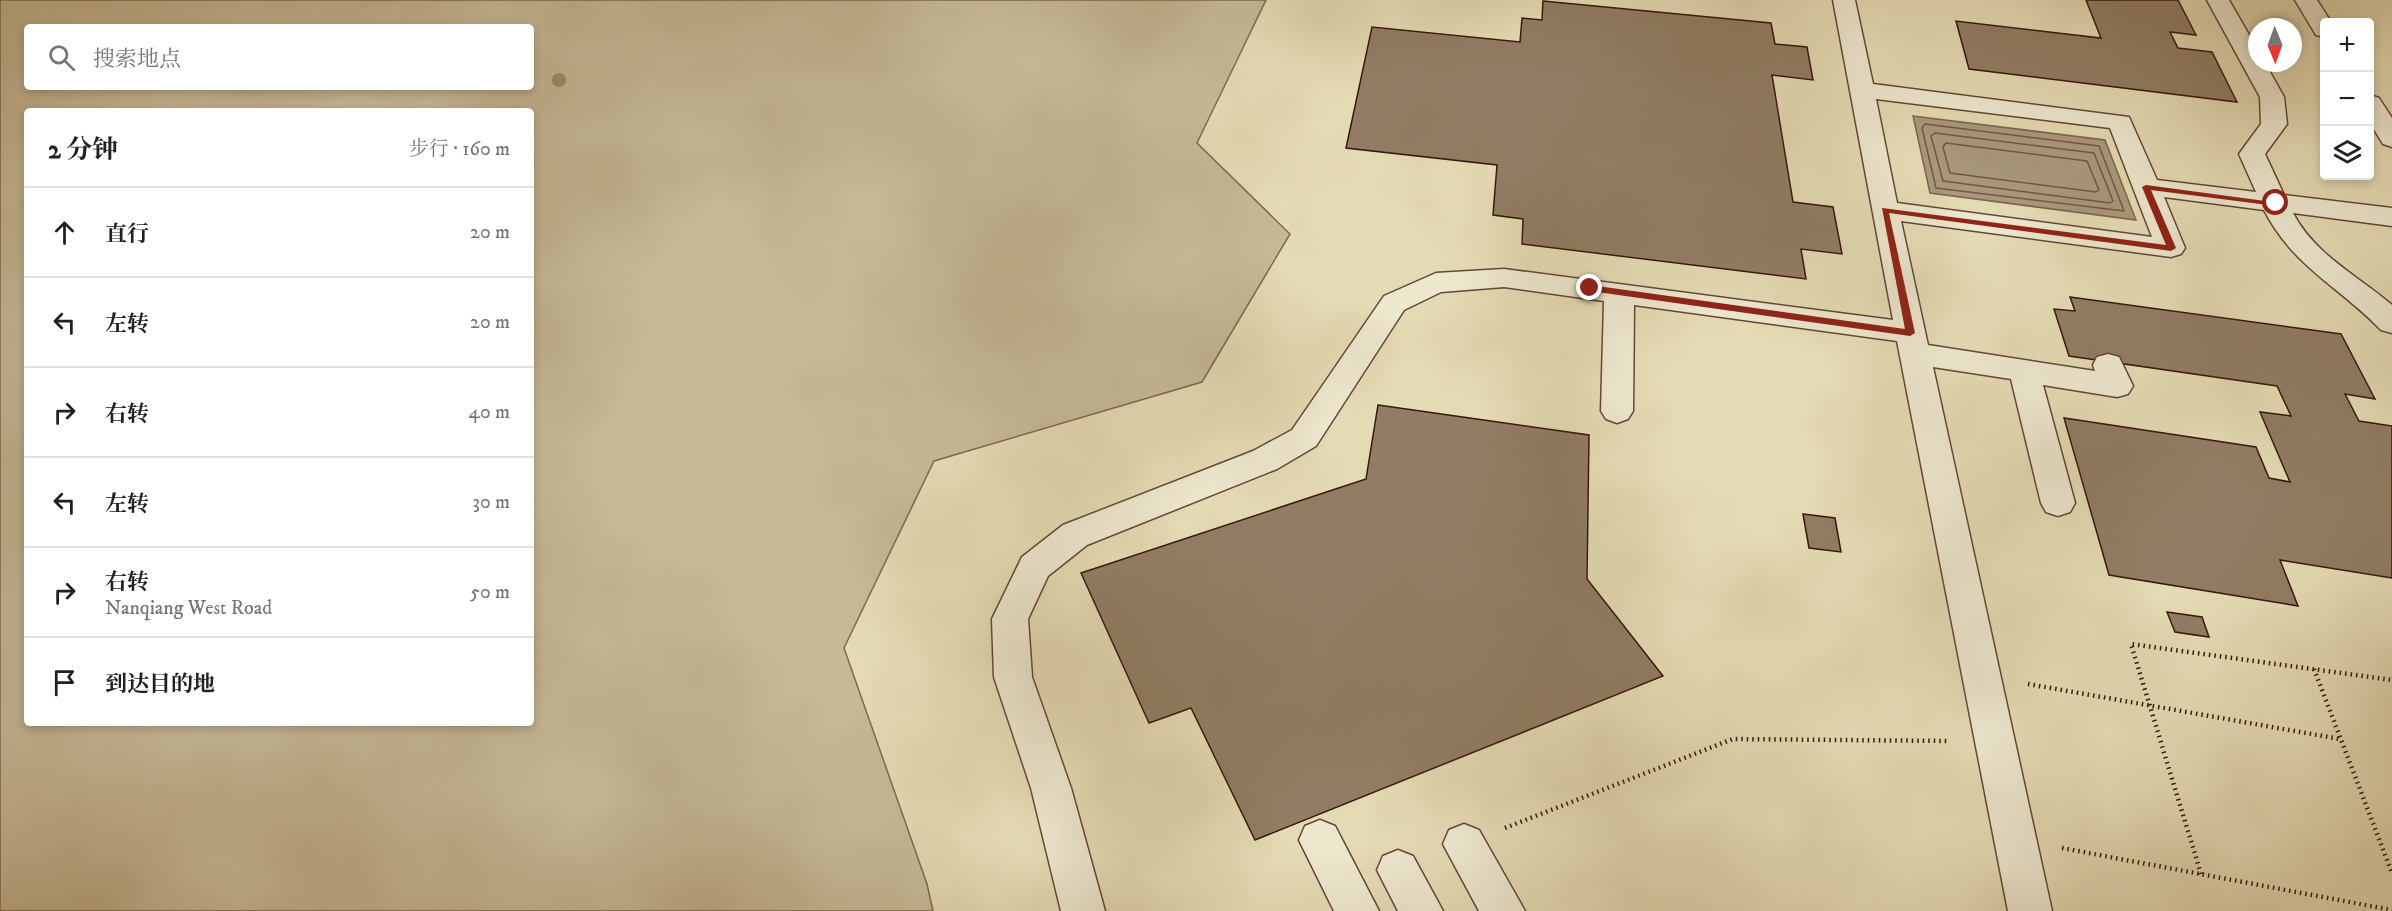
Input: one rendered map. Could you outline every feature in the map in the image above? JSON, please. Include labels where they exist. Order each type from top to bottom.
[{"type":"street","points":[[1844,0],[1912,343],[2030,911]]},
{"type":"street","points":[[2218,0],[2272,97],[2274,124],[2252,154],[2294,238],[2332,274],[2383,312],[2392,323]]},
{"type":"street","points":[[2306,0],[2320,22]]},
{"type":"street","points":[[1861,90],[2120,122],[2171,248],[1885,210]]},
{"type":"street","points":[[2374,110],[2392,139]]},
{"type":"street","points":[[2146,187],[2392,217]]},
{"type":"street","points":[[1083,911],[1052,788],[1013,677],[1010,619],[1035,567],[1075,535],[1265,460],[1304,438],[1394,303],[1436,283],[1504,278],[1619,293],[1912,343],[2024,371],[2117,386],[2108,365]]},
{"type":"street","points":[[1617,411],[1619,293]]},
{"type":"street","points":[[2024,371],[2058,503]]},
{"type":"street","points":[[1320,840],[1357,911]]},
{"type":"street","points":[[1464,844],[1503,911]]},
{"type":"street","points":[[1398,870],[1421,911]]},
{"type":"path","points":[[2201,874],[2131,644],[2392,680]]},
{"type":"path","points":[[2313,669],[2392,873]]},
{"type":"path","points":[[1981,675],[2340,739]]},
{"type":"path","points":[[1464,844],[1733,739],[1995,741]]},
{"type":"path","points":[[2014,839],[2392,910]]},
{"type":"shaded area","points":[[0,0],[1266,0],[1197,143],[1290,234],[1202,382],[934,461],[844,648],[927,884],[933,911],[0,911]]},
{"type":"water","points":[[1913,116],[2105,140],[2136,220],[1930,193]]},
{"type":"building","points":[[2086,0],[2178,0],[2196,35],[2170,32],[2178,48],[2212,52],[2237,102],[1969,69],[1956,21],[2101,38]]},
{"type":"building","points":[[1543,1],[1771,23],[1775,44],[1807,47],[1813,80],[1772,75],[1793,202],[1833,207],[1842,254],[1801,249],[1806,279],[1522,244],[1523,219],[1493,215],[1497,165],[1346,148],[1372,27],[1520,42],[1522,18],[1542,20]]},
{"type":"building","points":[[2070,297],[2341,334],[2375,399],[2345,394],[2359,421],[2392,426],[2392,578],[2280,560],[2298,606],[2109,575],[2064,418],[2256,447],[2269,478],[2290,482],[2260,412],[2291,416],[2277,386],[2069,356],[2054,309],[2075,311]]},
{"type":"building","points":[[1378,405],[1589,435],[1587,579],[1663,676],[1255,840],[1191,708],[1149,723],[1081,573],[1366,479]]},
{"type":"building","points":[[1803,514],[1835,518],[1841,552],[1809,548]]},
{"type":"building","points":[[2167,612],[2202,617],[2209,637],[2175,632]]},
{"type":"route","points":[[1590,288],[1910,333],[1885,210],[2171,248],[2146,187],[2276,203]]}]
